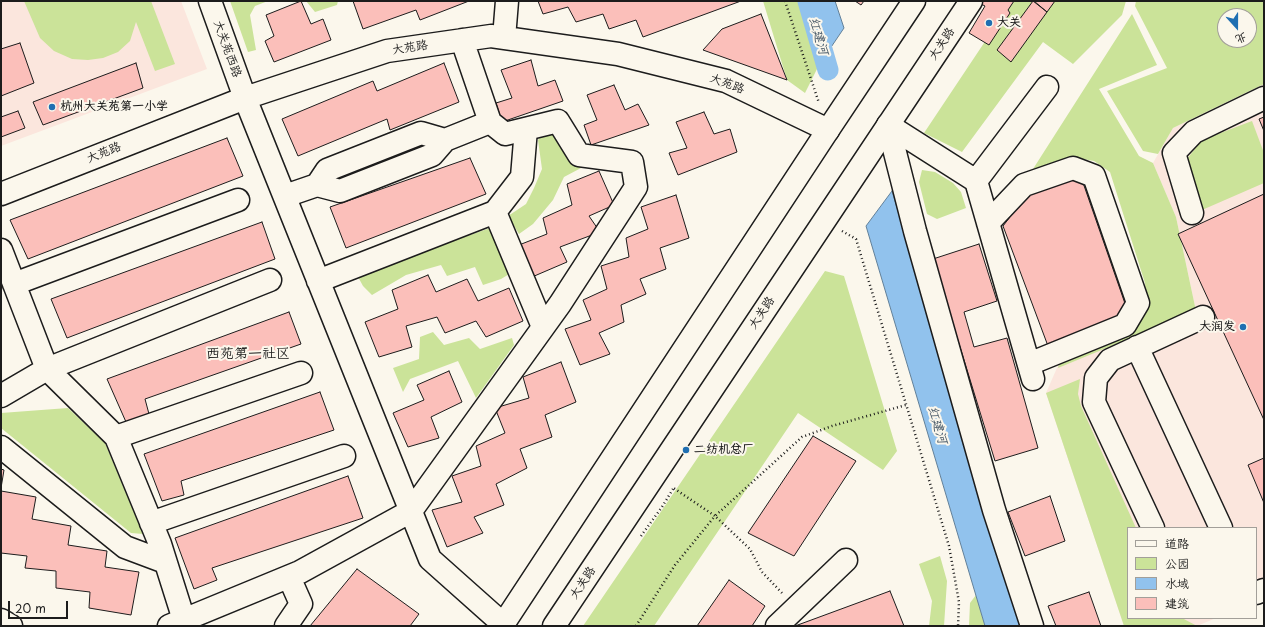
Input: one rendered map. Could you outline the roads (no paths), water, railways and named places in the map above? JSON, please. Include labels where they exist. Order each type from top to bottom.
[{"type":"main road","name":"大关苑西路","points":[[210,1],[245,98],[430,559],[503,625]]},
{"type":"main road","points":[[504,38],[507,1]]},
{"type":"main road","points":[[503,625],[914,1]]},
{"type":"main road","name":"大关路","points":[[554,626],[971,1]]},
{"type":"main road","name":"大苑路","points":[[1,194],[245,98],[388,51],[491,36],[618,54],[726,81],[828,130]]},
{"type":"main road","points":[[1,250],[47,369],[116,437],[165,562],[177,623],[300,572],[411,511],[560,304],[636,187],[632,162],[579,155],[558,121],[505,134],[490,122],[462,40]]},
{"type":"main road","points":[[976,181],[1047,87]]},
{"type":"main road","points":[[1192,212],[1174,153],[1194,132],[1264,98]]},
{"type":"main road","points":[[285,196],[317,185],[340,191],[432,155],[445,140],[490,122]]},
{"type":"main road","points":[[888,125],[976,181],[988,223],[1031,372],[1125,325],[1138,304],[1094,176],[1073,168],[1024,185],[988,223]]},
{"type":"main road","points":[[888,125],[914,231],[990,495],[1032,626]]},
{"type":"main road","points":[[318,281],[496,212],[522,177],[526,129]]},
{"type":"main road","points":[[14,284],[238,200]]},
{"type":"main road","points":[[496,212],[543,327]]},
{"type":"main road","points":[[1,396],[47,369],[270,280]]},
{"type":"main road","points":[[1153,527],[1094,402],[1096,378],[1110,360],[1203,316]]},
{"type":"main road","points":[[1137,347],[1221,527]]},
{"type":"main road","points":[[116,437],[301,373]]},
{"type":"main road","points":[[1,447],[125,547],[165,562]]},
{"type":"main road","points":[[151,523],[344,456]]},
{"type":"main road","points":[[777,626],[846,560]]},
{"type":"main road","points":[[286,626],[301,604],[289,576]]},
{"type":"main road","points":[[1,620],[11,626]]},
{"type":"water","points":[[800,1],[835,1],[844,28],[819,65]]},
{"type":"water","points":[[892,191],[1026,626],[985,626],[866,226]]},
{"type":"waterway","name":"红建河","points":[[808,1],[828,70]]},
{"type":"place","name":"大关","points":[[989,23]]},
{"type":"place","name":"杭州大关苑第一小学","points":[[52,107]]},
{"type":"place","name":"大润发","points":[[1243,327]]},
{"type":"place","name":"二纺机总厂","points":[[686,450]]},
{"type":"district","name":"西苑第一社区","points":[[248,354]]}]
